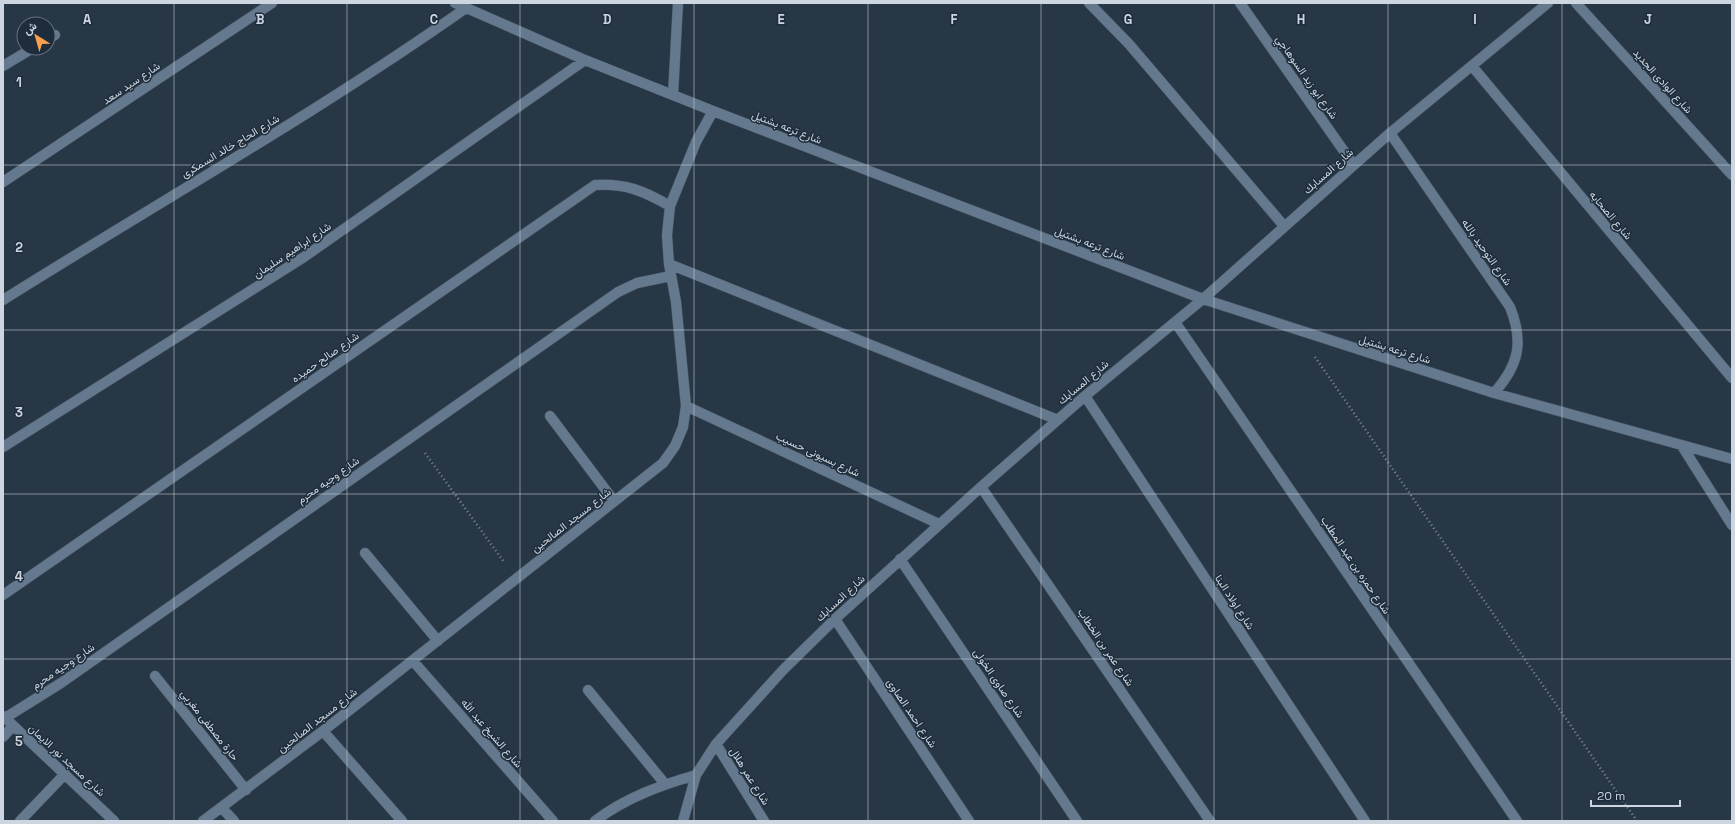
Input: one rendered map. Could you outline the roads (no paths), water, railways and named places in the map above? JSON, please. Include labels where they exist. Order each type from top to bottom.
[{"type":"street","name":"شارع سيد سعد","points":[[3,182],[272,3]]},
{"type":"street","name":"شارع ترعه بشتيل","points":[[455,3],[585,60],[713,111],[1203,299],[1296,330],[1494,392],[1732,459]]},
{"type":"street","points":[[673,95],[678,3]]},
{"type":"street","points":[[1088,3],[1129,44],[1284,226]]},
{"type":"street","name":"شارع ابو زيد السوهاجي","points":[[1240,3],[1354,164]]},
{"type":"street","name":"شارع المسابك","points":[[683,821],[696,775],[716,744],[783,670],[834,619],[939,524],[1085,396],[1203,299],[1390,133],[1548,3]]},
{"type":"street","name":"شارع الوادى الجديد","points":[[1576,3],[1732,175]]},
{"type":"street","name":"شارع الحاج خالد السمكرى","points":[[3,300],[330,99],[398,55],[466,8]]},
{"type":"street","points":[[3,66],[20,56]]},
{"type":"street","name":"شارع ابراهيم سليمان","points":[[3,447],[304,257],[585,60]]},
{"type":"street","name":"شارع الصحابه","points":[[1472,66],[1732,378]]},
{"type":"street","name":"شارع مسجد الصالحين","points":[[203,821],[323,731],[663,463],[675,446],[683,427],[686,406],[669,264],[667,235],[670,206],[696,142],[713,111]]},
{"type":"street","name":"شارع التوحيد بالله","points":[[1390,133],[1510,307],[1517,324],[1519,344],[1515,362],[1509,373],[1494,392]]},
{"type":"street","name":"شارع صالح حميده","points":[[3,595],[595,185],[615,184],[635,189],[670,206]]},
{"type":"street","points":[[669,264],[1058,420]]},
{"type":"street","name":"شارع وجيه محرم","points":[[4,717],[61,683],[618,292],[637,283],[671,276]]},
{"type":"street","name":"شارع حمزه بن عبد المطلب","points":[[1176,322],[1517,821]]},
{"type":"street","name":"شارع اولاد البنا","points":[[1085,396],[1365,821]]},
{"type":"street","name":"شارع بسيونى حسيب","points":[[686,406],[939,524]]},
{"type":"street","points":[[550,416],[614,502]]},
{"type":"street","points":[[1682,446],[1732,525]]},
{"type":"street","name":"شارع عمر بن الخطاب","points":[[981,487],[1210,821]]},
{"type":"street","points":[[365,553],[438,641]]},
{"type":"street","name":"شارع صاوى الخولى","points":[[900,559],[1077,821]]},
{"type":"street","name":"شارع احمد الصاوى","points":[[834,619],[969,821]]},
{"type":"street","name":"شارع الشيخ عبد الله","points":[[413,660],[553,821]]},
{"type":"street","name":"حارة مصطفى مغربي","points":[[155,676],[246,790]]},
{"type":"street","points":[[588,690],[665,784]]},
{"type":"street","name":"شارع مسجد نور الايمان","points":[[4,717],[114,821]]},
{"type":"street","points":[[3,737],[13,726]]},
{"type":"street","points":[[323,731],[402,821]]},
{"type":"street","name":"شارع عمر هلال","points":[[716,744],[764,821]]},
{"type":"street","points":[[20,821],[65,774]]},
{"type":"street","points":[[595,821],[631,799],[665,784],[696,775]]},
{"type":"street","points":[[222,808],[234,821]]}]
